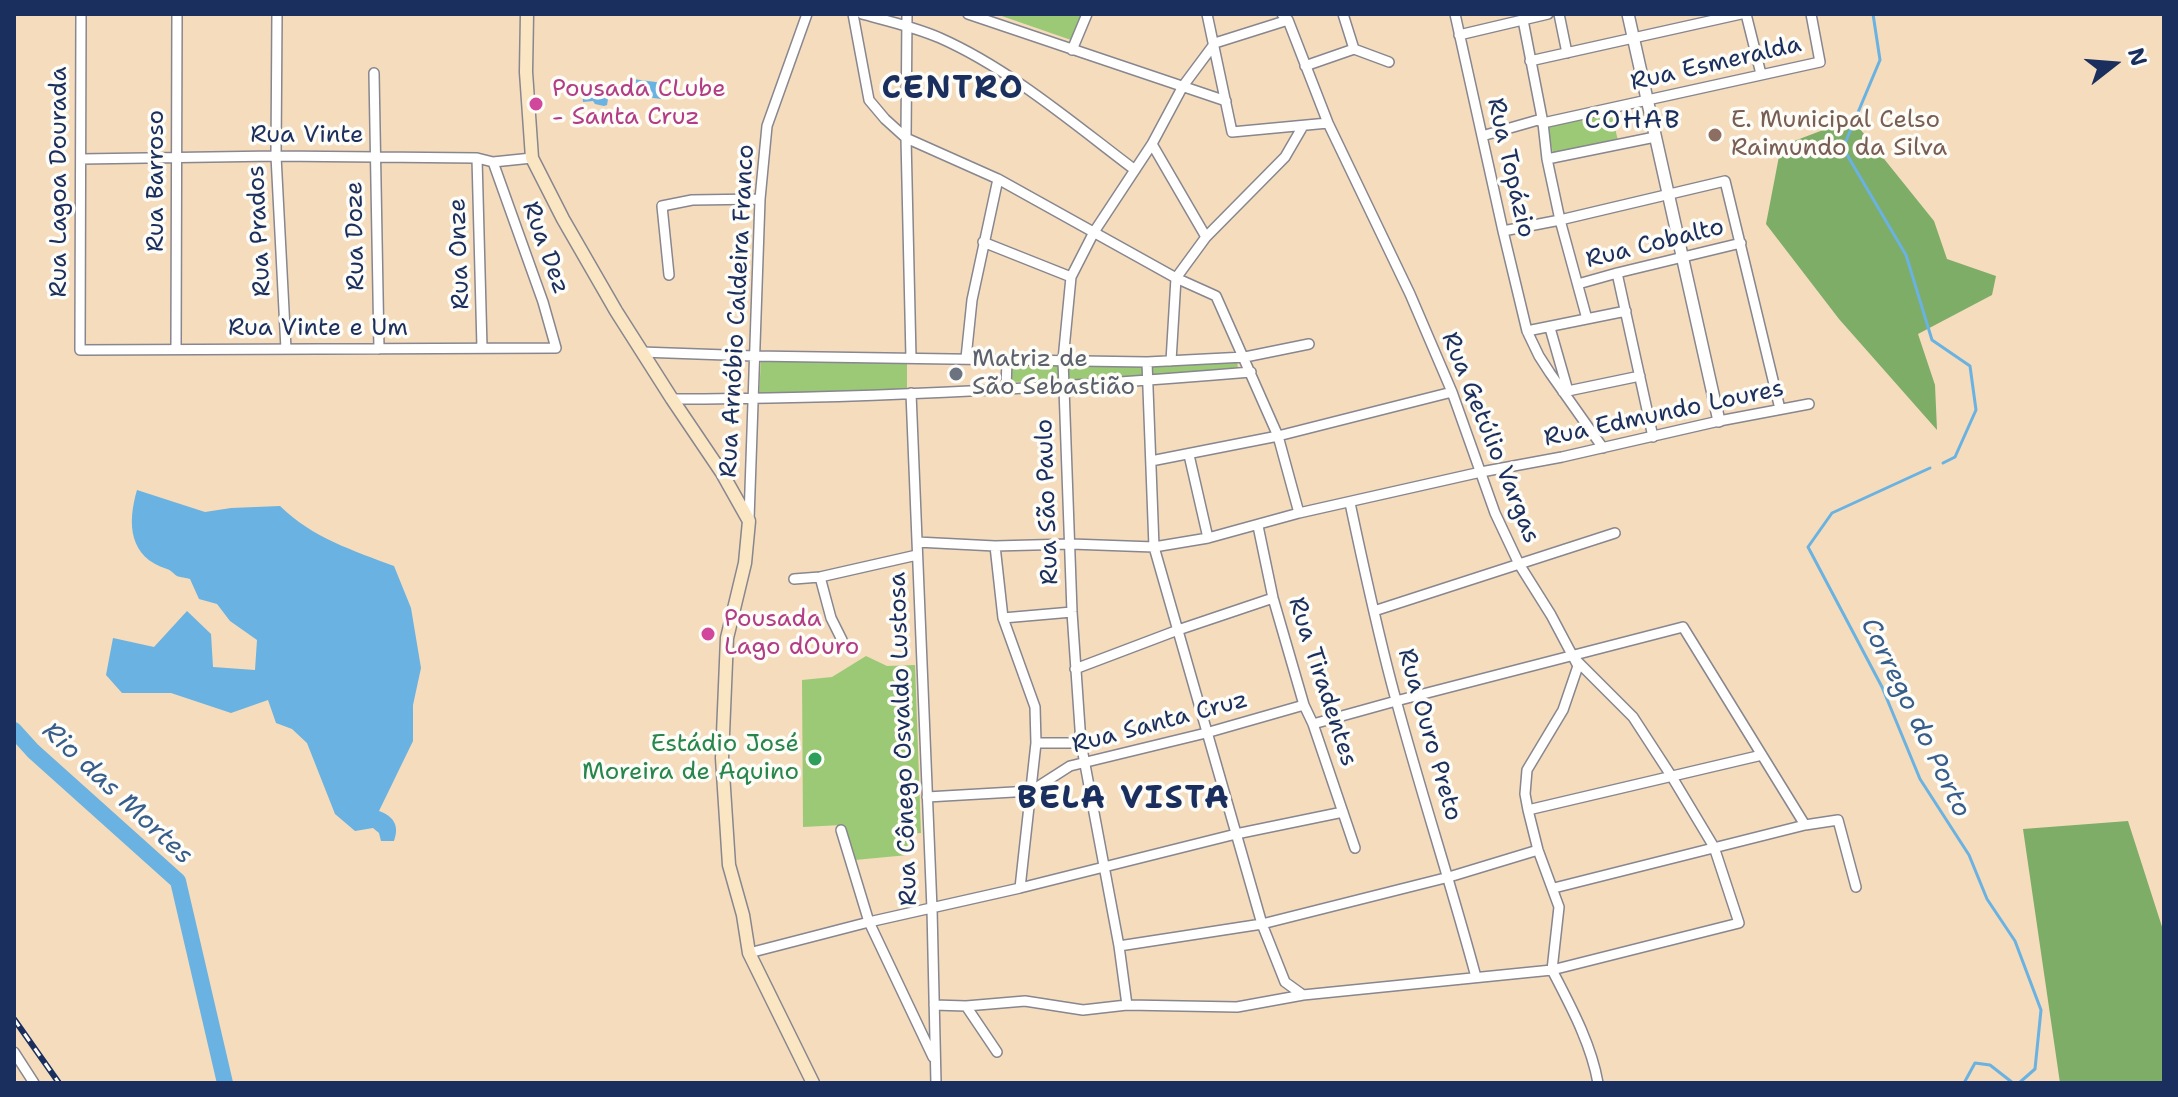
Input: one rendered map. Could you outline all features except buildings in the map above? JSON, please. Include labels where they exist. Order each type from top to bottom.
[{"type":"main road","points":[[527,14],[526,72],[532,158],[563,219],[641,352],[722,473],[749,521],[745,563],[727,638],[722,758],[729,865],[753,952],[820,1083]]},
{"type":"main road","points":[[803,1054],[813,1083]]},
{"type":"street","name":"Rua Lagoa Dourada","points":[[80,350],[81,14]]},
{"type":"street","name":"Rua Barroso","points":[[176,348],[177,14]]},
{"type":"street","name":"Rua Prados","points":[[277,14],[276,156],[286,349]]},
{"type":"street","name":"Rua Arnóbio Caldeira Franco","points":[[749,521],[760,199],[767,126],[807,14]]},
{"type":"street","points":[[853,14],[869,100],[906,138],[998,179],[1176,278],[1216,296],[1278,436],[1299,513]]},
{"type":"street","points":[[862,14],[939,37],[1030,91],[1135,170]]},
{"type":"street","points":[[907,14],[906,138],[911,358]]},
{"type":"street","points":[[968,14],[1226,101]]},
{"type":"street","points":[[1072,50],[1087,14]]},
{"type":"street","points":[[1207,14],[1232,132],[1328,123]]},
{"type":"street","points":[[1343,14],[1354,49]]},
{"type":"street","name":"Rua Topázio","points":[[1455,14],[1527,331],[1539,356],[1603,448]]},
{"type":"street","points":[[1459,35],[1548,14]]},
{"type":"street","points":[[1559,14],[1567,53]]},
{"type":"street","points":[[1628,14],[1719,421]]},
{"type":"street","points":[[1530,61],[1696,19],[1744,14],[1761,74]]},
{"type":"street","name":"Rua Esmeralda","points":[[1482,136],[1538,120],[1543,123],[1820,62],[1811,14]]},
{"type":"street","points":[[1215,43],[1285,17]]},
{"type":"street","name":"Rua Getúlio Vargas","points":[[1285,17],[1328,123],[1410,294],[1452,392],[1495,513],[1519,564],[1572,656]]},
{"type":"street","points":[[1523,20],[1560,220],[1587,319]]},
{"type":"street","name":"Rua São Paulo","points":[[1127,1005],[1081,743],[1072,612],[1063,360],[1071,277],[1094,232],[1152,144],[1183,86],[1215,43]]},
{"type":"street","points":[[1305,66],[1354,49],[1389,62]]},
{"type":"street","name":"Rua Doze","points":[[374,73],[379,349]]},
{"type":"street","points":[[1171,361],[1176,278],[1206,237],[1285,157],[1303,126]]},
{"type":"street","points":[[1547,159],[1655,137]]},
{"type":"street","points":[[1152,144],[1206,237]]},
{"type":"street","name":"Rua Vinte","points":[[81,159],[374,155],[477,158],[493,162],[532,158]]},
{"type":"street","name":"Rua Onze","points":[[477,158],[482,348]]},
{"type":"street","name":"Rua Dez","points":[[493,162],[543,302],[556,348]]},
{"type":"street","points":[[966,358],[972,300],[998,179]]},
{"type":"street","points":[[1503,231],[1725,181],[1780,409]]},
{"type":"street","points":[[669,275],[662,206],[692,200],[760,199]]},
{"type":"street","points":[[983,242],[1071,277]]},
{"type":"street","name":"Rua Cobalto","points":[[1578,284],[1741,243]]},
{"type":"street","points":[[1617,273],[1653,437]]},
{"type":"street","points":[[1527,331],[1626,311]]},
{"type":"street","points":[[1550,328],[1566,392],[1640,376]]},
{"type":"street","points":[[641,352],[1147,362],[1245,357],[1309,344]]},
{"type":"street","name":"Rua Vinte e Um","points":[[80,350],[556,348]]},
{"type":"street","points":[[1006,388],[1007,360]]},
{"type":"street","points":[[1147,362],[1154,547],[1262,924],[1285,982],[1303,995]]},
{"type":"street","points":[[672,399],[824,398],[1251,372]]},
{"type":"street","points":[[1151,461],[1278,436],[1452,392]]},
{"type":"street","name":"Rua Cônego Osvaldo Lustosa","points":[[911,393],[936,1083]]},
{"type":"street","name":"Rua Edmundo Loures","points":[[917,542],[1154,547],[1208,538],[1299,513],[1481,472],[1809,404]]},
{"type":"street","points":[[1189,455],[1208,538]]},
{"type":"street","name":"Rua Ouro Preto","points":[[1350,503],[1396,701],[1476,977]]},
{"type":"street","name":"Rua Tiradentes","points":[[1258,526],[1273,598],[1304,705],[1355,848]]},
{"type":"street","points":[[1374,611],[1615,533]]},
{"type":"street","points":[[995,546],[1003,618],[1035,707],[1036,743],[1020,888]]},
{"type":"street","points":[[794,579],[820,577],[917,555]]},
{"type":"street","points":[[820,577],[831,618],[842,640]]},
{"type":"street","points":[[1075,669],[1273,598]]},
{"type":"street","points":[[1003,618],[1072,612]]},
{"type":"street","points":[[1313,724],[1683,627],[1805,825]]},
{"type":"street","points":[[934,1005],[966,1006],[1025,1001],[1083,1010],[1127,1005],[1237,1007],[1303,995],[1552,970],[1739,923],[1714,847],[1672,777],[1633,717],[1572,656]]},
{"type":"street","points":[[1572,656],[1578,666],[1563,710],[1527,770],[1525,794],[1538,850],[1559,907],[1552,970],[1570,1005],[1594,1064],[1598,1083]]},
{"type":"street","name":"Rua Santa Cruz","points":[[1031,791],[1070,766],[1304,705]]},
{"type":"street","points":[[1036,743],[1081,743]]},
{"type":"street","points":[[1528,810],[1762,755]]},
{"type":"street","points":[[927,797],[1031,791]]},
{"type":"street","points":[[753,952],[1236,834],[1343,812]]},
{"type":"street","points":[[1554,888],[1805,825],[1838,820],[1856,887]]},
{"type":"street","points":[[841,830],[869,922],[935,1061]]},
{"type":"street","points":[[1119,946],[1262,924],[1449,877],[1538,850]]},
{"type":"street","points":[[966,1006],[997,1052]]},
{"type":"street","points":[[14,1052],[34,1083]]},
{"type":"green space","points":[[996,14],[1081,14],[1071,40]]},
{"type":"green space","points":[[1611,110],[1618,141],[1554,157],[1546,125]]},
{"type":"green space","points":[[1852,119],[1934,221],[1947,259],[1996,276],[1992,295],[1918,334],[1935,385],[1937,430],[1839,319],[1766,224],[1781,146]]},
{"type":"green space","points":[[1237,359],[1238,370],[1151,377],[1151,363]]},
{"type":"green space","points":[[761,360],[907,363],[907,389],[759,396]]},
{"type":"green space","points":[[1011,363],[1058,364],[1059,381],[1010,382]]},
{"type":"green space","points":[[1143,363],[1143,378],[1069,380],[1069,364]]},
{"type":"green space","points":[[866,656],[887,666],[915,665],[921,833],[907,834],[908,855],[855,860],[842,825],[803,827],[802,680],[832,677]]},
{"type":"green space","points":[[2128,821],[2164,933],[2164,1083],[2060,1083],[2023,829]]},
{"type":"water","points":[[633,79],[663,83],[661,99],[631,95]]},
{"type":"water","points":[[599,81],[610,87],[607,105],[583,102],[582,91],[593,88]]},
{"type":"water","points":[[137,490],[205,512],[280,506],[319,535],[394,566],[411,608],[421,668],[413,705],[413,741],[379,811],[394,822],[394,841],[381,841],[379,833],[373,828],[355,831],[335,814],[307,743],[292,729],[276,723],[268,700],[231,713],[171,693],[122,693],[106,675],[113,638],[154,647],[187,611],[211,634],[213,667],[255,670],[257,640],[230,621],[217,604],[199,599],[190,579],[154,564],[138,548],[132,527]]},
{"type":"waterway","name":"Corrego do Porto","points":[[1873,14],[1880,60],[1843,148],[1906,255],[1932,340],[1970,366],[1976,410],[1955,457],[1943,463]]},
{"type":"waterway","name":"Corrego do Porto","points":[[1930,468],[1832,513],[1808,547],[1882,687],[1920,779],[1969,855],[1987,899],[2015,941],[2041,1010],[2035,1069],[2019,1083]]},
{"type":"waterway","name":"Rio das Mortes","points":[[14,730],[33,751],[178,881],[225,1083]]},
{"type":"waterway","name":"Corrego do Porto","points":[[1964,1083],[1975,1063],[1990,1065],[2013,1083]]},
{"type":"railway","points":[[14,1019],[59,1083]]},
{"type":"place","name":"Pousada CLube - Santa Cruz","points":[[536,104]]},
{"type":"place","name":"E. Municipal Celso Raimundo da Silva","points":[[1715,135]]},
{"type":"place","name":"Matriz de São Sebastião","points":[[956,374]]},
{"type":"place","name":"Pousada Lago dOuro","points":[[708,634]]},
{"type":"place","name":"Estádio José Moreira de Aquino","points":[[815,759]]},
{"type":"district","name":"CENTRO","points":[[953,90]]},
{"type":"district","name":"COHAB","points":[[1633,121]]},
{"type":"district","name":"BELA VISTA","points":[[1124,800]]}]
